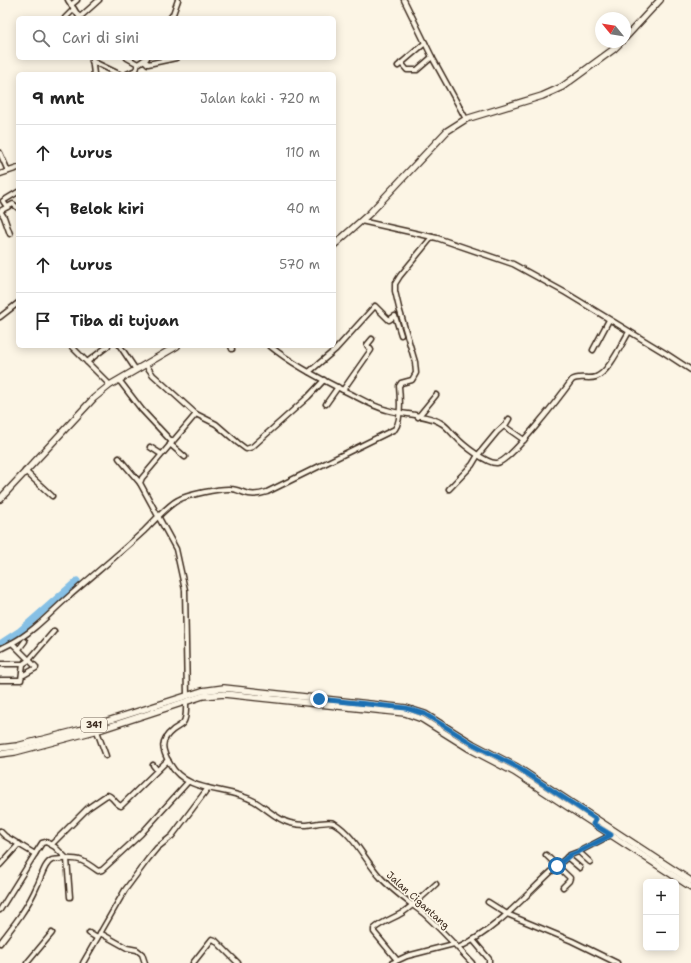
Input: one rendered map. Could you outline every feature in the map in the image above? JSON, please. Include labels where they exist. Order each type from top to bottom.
[{"type":"main road","points":[[631,31],[660,0]]},
{"type":"main road","points":[[336,243],[370,213],[447,131],[466,119],[542,96],[562,86],[615,48]]},
{"type":"main road","points":[[0,499],[94,398],[110,385],[174,348]]},
{"type":"main road","name":"341","points":[[0,748],[16,746],[115,722],[187,699],[202,690],[224,688],[265,696],[405,714],[422,719],[459,738],[691,881]]},
{"type":"main road","name":"341","points":[[0,754],[15,752],[97,731],[115,722]]},
{"type":"main road","name":"341","points":[[595,821],[611,835],[691,887]]},
{"type":"street","points":[[68,0],[79,16]]},
{"type":"street","points":[[71,5],[77,0]]},
{"type":"street","points":[[82,16],[99,0]]},
{"type":"street","points":[[172,16],[178,0]]},
{"type":"street","points":[[404,0],[432,57],[466,119]]},
{"type":"street","points":[[67,16],[74,9]]},
{"type":"street","points":[[425,43],[399,64],[406,70],[416,70],[432,57]]},
{"type":"street","points":[[92,60],[94,72]]},
{"type":"street","points":[[94,60],[115,72]]},
{"type":"street","points":[[131,60],[138,64]]},
{"type":"street","points":[[132,72],[136,70],[138,64],[144,60]]},
{"type":"street","points":[[146,60],[148,64],[167,60]]},
{"type":"street","points":[[0,153],[8,171]]},
{"type":"street","points":[[0,174],[16,169]]},
{"type":"street","points":[[7,207],[3,201],[16,193]]},
{"type":"street","points":[[10,234],[4,217],[0,211],[16,202]]},
{"type":"street","points":[[361,220],[432,237],[513,264],[566,293],[691,370]]},
{"type":"street","points":[[401,335],[395,284],[432,237]]},
{"type":"street","points":[[0,316],[16,304]]},
{"type":"street","points":[[0,649],[24,636],[39,624],[159,518],[170,505],[178,500],[226,489],[233,489],[248,494],[267,492],[395,429],[398,422],[397,413],[399,386],[401,383],[412,380],[416,373],[415,362],[395,316],[389,320],[375,306],[336,349],[309,372]]},
{"type":"street","points":[[592,350],[609,320]]},
{"type":"street","points":[[275,348],[309,372],[338,388],[386,410],[440,422],[457,439],[478,455],[497,463],[506,459],[524,440],[572,380],[575,378],[597,376],[604,371],[629,332]]},
{"type":"street","points":[[343,390],[371,350],[367,345],[372,339]]},
{"type":"street","points":[[74,348],[110,385]]},
{"type":"street","points":[[87,362],[105,348]]},
{"type":"street","points":[[121,348],[136,370]]},
{"type":"street","points":[[146,365],[153,376],[196,414],[216,424],[246,448],[252,447],[324,380]]},
{"type":"street","points":[[119,380],[142,410],[171,443],[186,457]]},
{"type":"street","points":[[326,404],[338,388]]},
{"type":"street","points":[[418,417],[436,395]]},
{"type":"street","points":[[140,483],[142,478],[161,454],[196,414]]},
{"type":"street","points":[[449,489],[472,465],[478,455],[509,419]]},
{"type":"street","points":[[504,426],[524,440]]},
{"type":"street","points":[[150,447],[161,454]]},
{"type":"street","points":[[119,458],[140,483],[176,548],[185,590],[187,699]]},
{"type":"street","points":[[26,471],[52,496]]},
{"type":"street","points":[[0,664],[22,664],[29,660],[54,631]]},
{"type":"street","points":[[19,648],[25,641]]},
{"type":"street","points":[[0,680],[20,680],[22,676],[36,668],[36,666],[19,648],[12,643]]},
{"type":"street","points":[[22,664],[22,676]]},
{"type":"street","name":"Jalan Cigantang","points":[[187,699],[185,718],[182,723],[167,735],[163,741],[168,760],[176,774],[188,782],[237,794],[253,801],[287,823],[304,825],[329,821],[334,823],[359,848],[381,878],[413,905],[472,963]]},
{"type":"street","points":[[97,731],[106,756]]},
{"type":"street","points":[[52,844],[91,805],[108,794],[118,805],[121,806],[168,760]]},
{"type":"street","points":[[153,765],[157,770]]},
{"type":"street","points":[[0,943],[31,899],[48,864],[54,860],[76,859],[84,861],[98,871],[105,868],[142,834],[188,782]]},
{"type":"street","points":[[82,963],[125,890],[157,848],[172,836],[208,788]]},
{"type":"street","points":[[0,831],[5,836],[35,854]]},
{"type":"street","points":[[458,948],[473,940],[499,921],[567,857],[611,835]]},
{"type":"street","points":[[0,910],[42,843],[46,842],[52,844],[67,859],[70,897]]},
{"type":"street","points":[[0,865],[19,844]]},
{"type":"street","points":[[579,852],[590,862]]},
{"type":"street","points":[[546,855],[570,879],[563,887]]},
{"type":"street","points":[[567,857],[580,868]]},
{"type":"street","points":[[397,960],[374,930],[378,925],[392,919],[413,905],[436,884]]},
{"type":"street","points":[[488,902],[506,914],[572,941],[617,963]]},
{"type":"street","points":[[27,963],[52,933]]},
{"type":"street","points":[[89,933],[97,938]]},
{"type":"street","points":[[100,933],[127,948],[137,950],[142,954],[145,963]]},
{"type":"street","points":[[193,963],[212,939],[215,940],[238,963]]},
{"type":"street","points":[[473,940],[489,959],[489,963]]},
{"type":"street","points":[[392,963],[407,956],[454,944]]},
{"type":"waterway","points":[[0,644],[20,631],[77,581]]},
{"type":"route","points":[[319,699],[406,708],[425,714],[473,744],[517,767],[596,819],[593,824],[611,835],[570,855],[557,866]]}]
